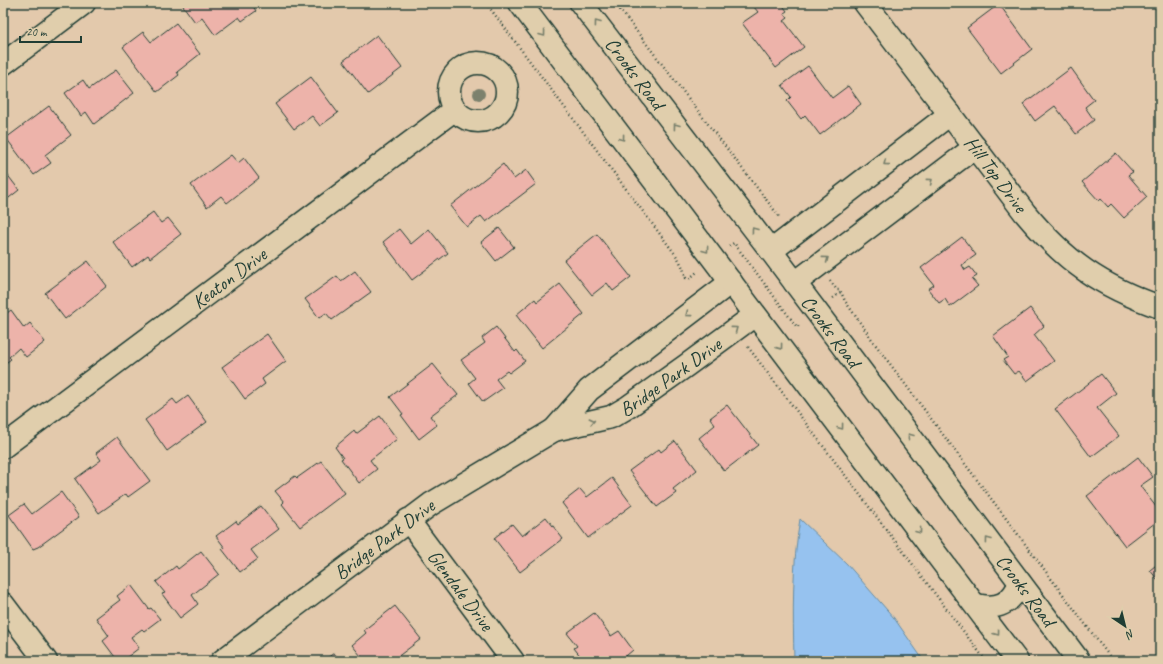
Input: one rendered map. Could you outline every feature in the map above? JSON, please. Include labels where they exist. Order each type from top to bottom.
[{"type":"street","points":[[3,64],[84,3]]},
{"type":"street","points":[[520,3],[1017,661]]},
{"type":"street","name":"Crooks Road","points":[[582,3],[771,251],[1079,661]]},
{"type":"street","name":"Hill Top Drive","points":[[865,3],[1025,213],[1043,234],[1061,252],[1106,284],[1129,295],[1160,306]]},
{"type":"street","name":"Keaton Drive","points":[[3,447],[454,110]]},
{"type":"street","points":[[771,251],[950,114]]},
{"type":"street","points":[[795,283],[975,147]]},
{"type":"street","name":"Bridge Park Drive","points":[[554,430],[589,390],[731,282]]},
{"type":"street","name":"Bridge Park Drive","points":[[222,661],[408,520],[453,489],[554,430],[611,416],[628,407],[755,315]]},
{"type":"street","name":"Glendale Drive","points":[[408,520],[499,640],[513,661]]},
{"type":"street","points":[[976,605],[987,608],[1000,605],[1010,599],[1016,592],[1020,583]]},
{"type":"street","points":[[3,604],[46,661]]},
{"type":"path","points":[[486,3],[678,258],[686,278],[690,278]]},
{"type":"path","points":[[615,3],[778,215],[778,218]]},
{"type":"path","points":[[728,247],[734,243],[797,327],[806,320]]},
{"type":"path","points":[[837,290],[840,290],[845,301],[875,344],[1112,661]]},
{"type":"path","points":[[837,295],[840,292]]},
{"type":"path","points":[[748,344],[748,346],[986,661]]},
{"type":"water","points":[[800,519],[847,564],[894,618],[924,661],[794,661],[794,572]]},
{"type":"building","points":[[181,3],[251,3],[256,11],[242,21],[239,17],[215,35],[202,17],[195,22]]},
{"type":"building","points":[[760,3],[781,3],[787,11],[784,13],[788,18],[784,21],[804,47],[776,68],[742,23],[758,12],[754,7]]},
{"type":"building","points":[[999,4],[1032,49],[1001,73],[967,28]]},
{"type":"building","points":[[176,23],[200,54],[177,72],[179,75],[157,92],[123,47],[143,32],[151,42]]},
{"type":"building","points":[[377,35],[402,68],[368,94],[343,61]]},
{"type":"building","points":[[808,66],[832,98],[848,86],[861,104],[820,135],[805,115],[801,119],[787,101],[791,97],[782,85]]},
{"type":"building","points":[[1071,68],[1094,100],[1085,107],[1094,120],[1076,134],[1055,106],[1035,121],[1023,104]]},
{"type":"building","points":[[116,70],[134,93],[94,124],[86,112],[81,116],[65,93],[83,80],[89,89]]},
{"type":"building","points":[[311,77],[338,113],[320,126],[312,116],[294,129],[275,104]]},
{"type":"building","points":[[49,106],[71,135],[45,155],[51,163],[34,175],[6,138]]},
{"type":"building","points":[[1116,153],[1133,172],[1128,175],[1147,197],[1124,218],[1111,204],[1108,207],[1101,199],[1099,201],[1082,182]]},
{"type":"building","points":[[231,155],[238,163],[244,158],[259,178],[227,203],[221,196],[207,207],[191,185]]},
{"type":"building","points":[[503,164],[514,179],[526,170],[536,184],[486,222],[481,216],[467,227],[450,206]]},
{"type":"building","points":[[3,169],[19,190],[5,201],[3,199]]},
{"type":"building","points":[[153,212],[161,223],[168,218],[181,234],[150,258],[148,255],[132,267],[113,242]]},
{"type":"building","points":[[499,228],[514,247],[496,261],[481,242]]},
{"type":"building","points":[[399,229],[411,244],[429,229],[448,253],[412,280],[383,242]]},
{"type":"building","points":[[597,234],[631,277],[613,291],[607,283],[592,295],[564,260]]},
{"type":"building","points":[[962,237],[976,255],[962,265],[965,270],[970,267],[977,276],[972,279],[978,286],[950,307],[945,299],[939,303],[928,289],[934,285],[921,268]]},
{"type":"building","points":[[88,261],[107,286],[65,319],[45,293]]},
{"type":"building","points":[[355,271],[371,292],[332,320],[326,313],[319,318],[305,299],[337,276],[341,281]]},
{"type":"building","points":[[560,284],[584,314],[542,348],[516,315],[535,299],[537,302]]},
{"type":"building","points":[[1030,308],[1044,326],[1034,335],[1054,361],[1027,381],[1019,371],[1014,374],[1003,360],[1008,357],[993,336]]},
{"type":"building","points":[[11,310],[24,328],[30,323],[45,342],[26,357],[19,348],[9,357],[11,359],[3,365],[3,316]]},
{"type":"building","points":[[496,327],[515,352],[517,350],[525,361],[509,373],[507,371],[496,379],[503,388],[483,402],[469,383],[475,378],[461,360],[485,343],[482,338]]},
{"type":"building","points":[[267,334],[286,361],[262,379],[265,384],[245,399],[222,367]]},
{"type":"building","points":[[433,364],[458,395],[430,416],[437,425],[419,439],[390,397]]},
{"type":"building","points":[[1101,374],[1116,393],[1097,408],[1119,436],[1091,457],[1055,409]]},
{"type":"building","points":[[188,396],[207,422],[167,451],[145,420],[173,399],[177,404]]},
{"type":"building","points":[[727,405],[758,445],[724,471],[699,438],[715,425],[710,418]]},
{"type":"building","points":[[380,416],[397,439],[370,460],[377,469],[359,483],[341,459],[343,458],[335,447],[354,431],[356,434]]},
{"type":"building","points":[[117,437],[150,481],[128,497],[126,494],[99,513],[75,479],[101,460],[96,453]]},
{"type":"building","points":[[675,441],[697,470],[673,489],[676,493],[657,507],[629,471],[659,449],[661,452]]},
{"type":"building","points":[[1138,457],[1153,477],[1140,486],[1160,512],[1160,519],[1125,546],[1087,496]]},
{"type":"building","points":[[321,461],[345,493],[300,527],[282,504],[284,502],[275,491],[295,476],[297,478]]},
{"type":"building","points":[[612,478],[632,505],[588,538],[562,503],[580,489],[587,497]]},
{"type":"building","points":[[61,492],[79,517],[38,547],[33,549],[9,515],[24,504],[32,514]]},
{"type":"building","points":[[261,506],[279,529],[251,550],[258,559],[240,572],[222,549],[225,548],[216,536],[236,521],[238,524]]},
{"type":"building","points":[[546,517],[563,539],[520,572],[494,538],[512,524],[522,536]]},
{"type":"building","points":[[201,551],[219,574],[192,595],[198,604],[180,618],[162,594],[165,593],[156,582],[176,566],[178,569]]},
{"type":"building","points":[[1160,562],[1160,583],[1150,570]]},
{"type":"building","points":[[131,585],[149,609],[151,608],[160,619],[144,631],[142,629],[131,637],[139,648],[122,661],[118,661],[103,641],[109,636],[96,618],[120,600],[117,596]]},
{"type":"building","points":[[395,606],[421,639],[392,661],[365,661],[352,645],[366,633],[364,630]]},
{"type":"building","points":[[594,613],[611,636],[619,631],[633,650],[620,661],[584,661],[574,648],[577,646],[567,633]]},
{"type":"building","points":[[334,653],[340,661],[323,661]]}]
